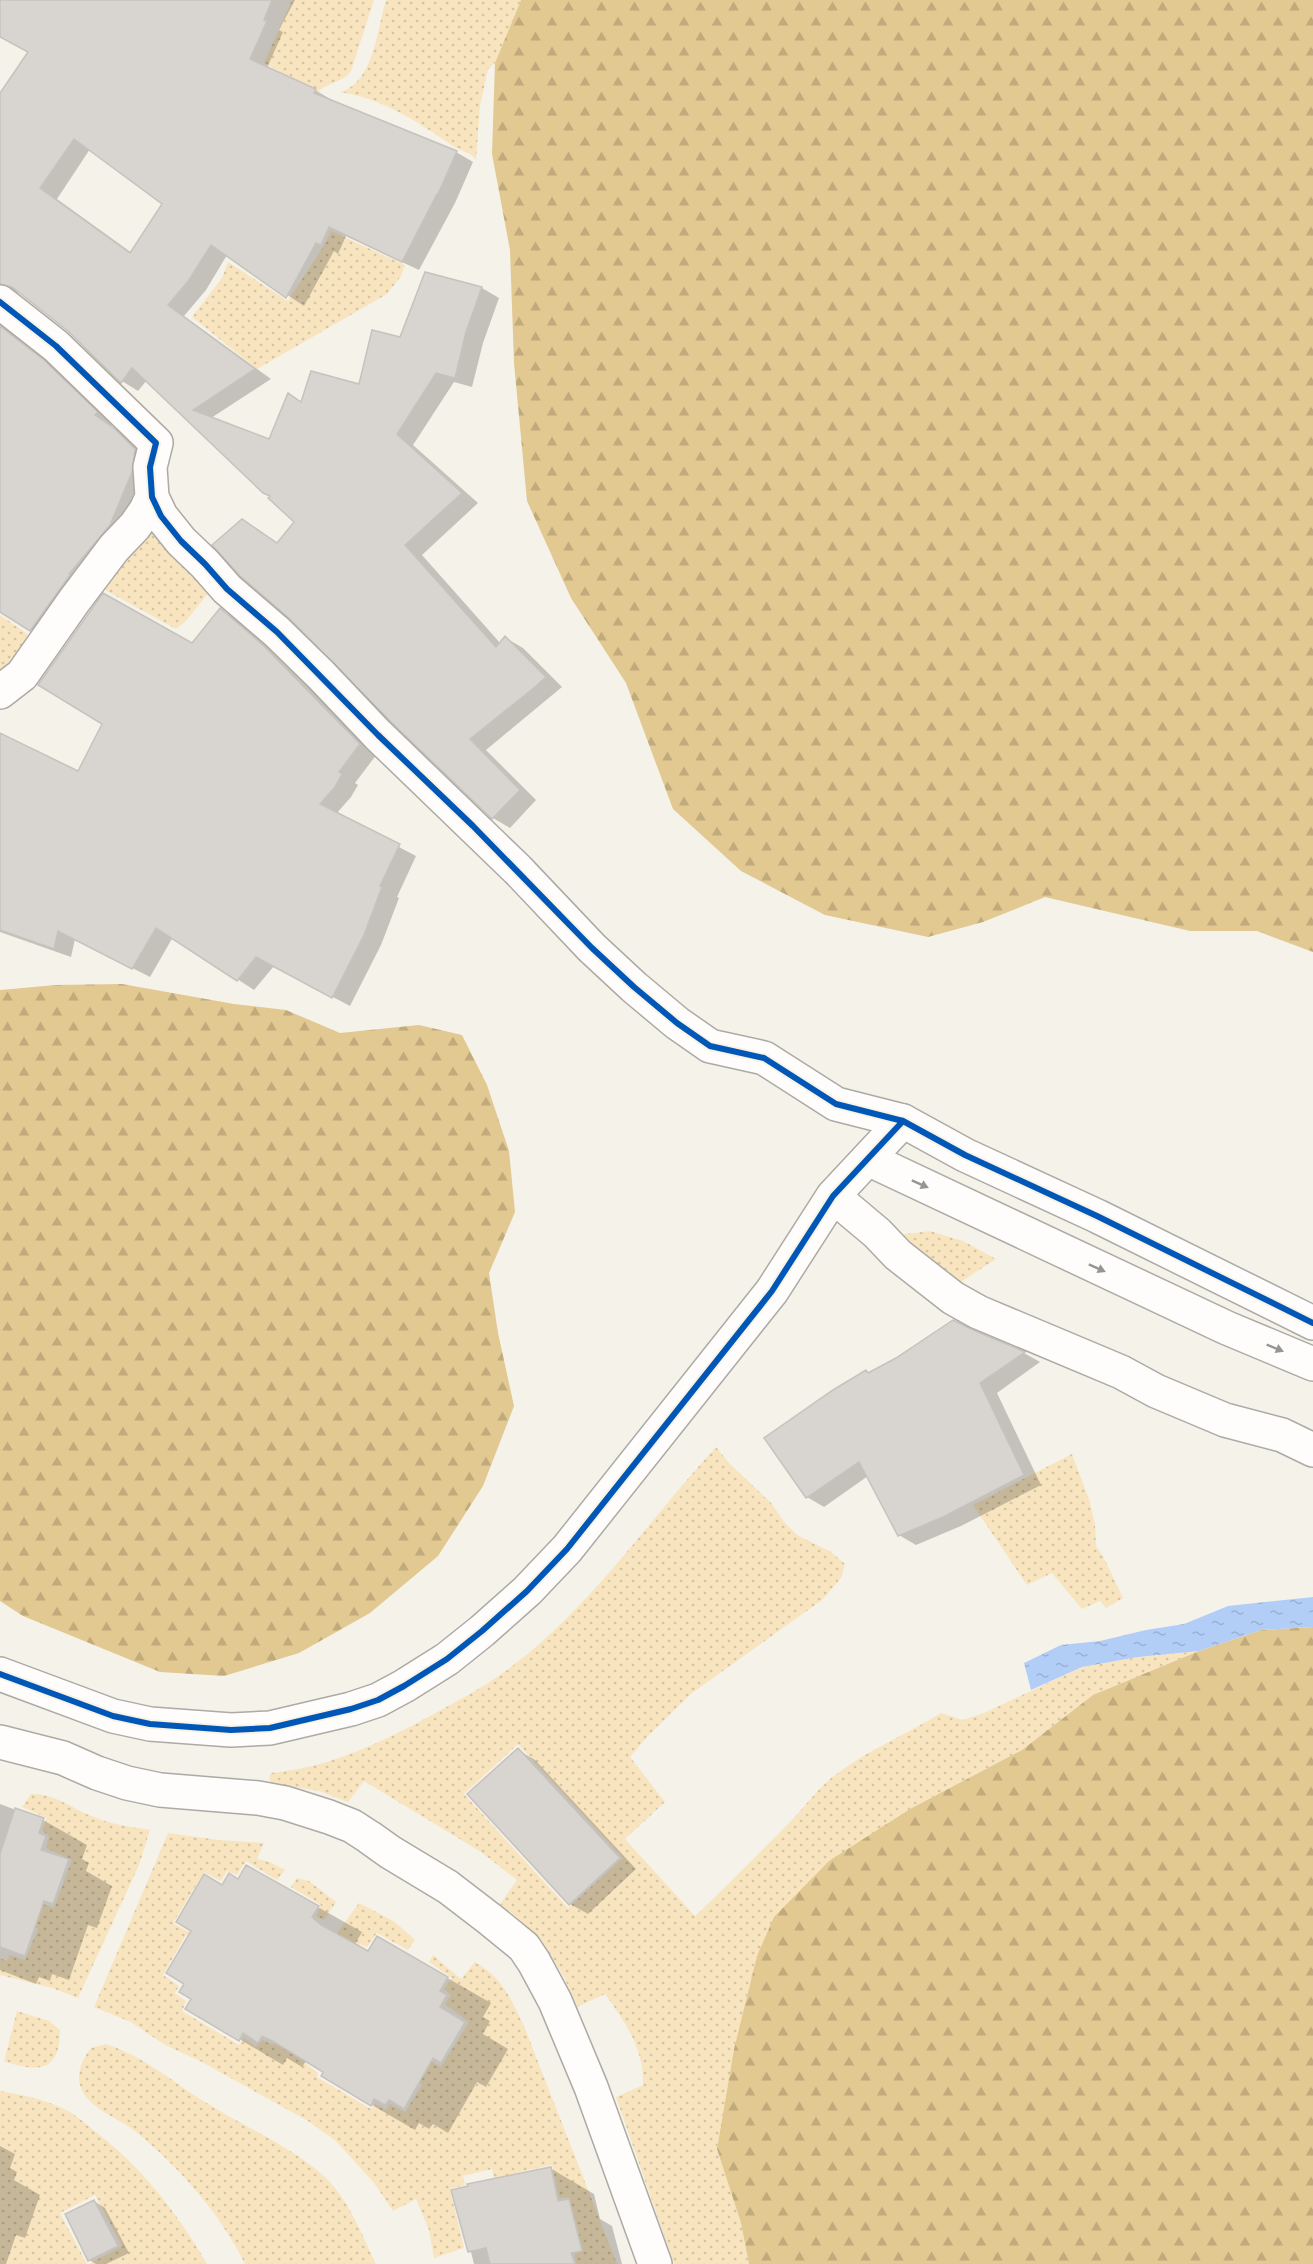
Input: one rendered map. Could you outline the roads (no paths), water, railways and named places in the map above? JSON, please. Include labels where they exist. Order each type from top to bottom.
[{"type":"street","points":[[0,302],[56,346],[156,443],[150,467],[152,497],[161,516],[181,541],[227,589],[307,661],[592,948],[677,1023],[710,1046],[764,1058],[836,1104],[903,1121],[965,1155],[1097,1216],[1313,1323]]},
{"type":"street","points":[[0,692],[22,675],[114,548],[147,510],[152,497]]},
{"type":"street","points":[[0,1674],[113,1716],[150,1724],[231,1730],[270,1728],[351,1709],[378,1700],[404,1686],[447,1659],[482,1631],[527,1591],[567,1549],[772,1291],[832,1196],[903,1121]]},
{"type":"street","points":[[868,1159],[1227,1328],[1313,1364]]},
{"type":"street","points":[[832,1196],[877,1233],[898,1255],[953,1298],[978,1312],[1121,1372],[1156,1391],[1226,1420],[1282,1435],[1313,1450]]},
{"type":"street","points":[[0,1742],[63,1758],[127,1783],[160,1790],[258,1798],[285,1803],[329,1817],[352,1826],[448,1887],[491,1920],[524,1947],[555,2001],[595,2097],[655,2264]]},
{"type":"water","points":[[1313,1597],[1313,1627],[1261,1630],[1199,1651],[1138,1657],[1082,1667],[1031,1690],[1024,1663],[1061,1645],[1100,1641],[1184,1624],[1228,1606]]}]
